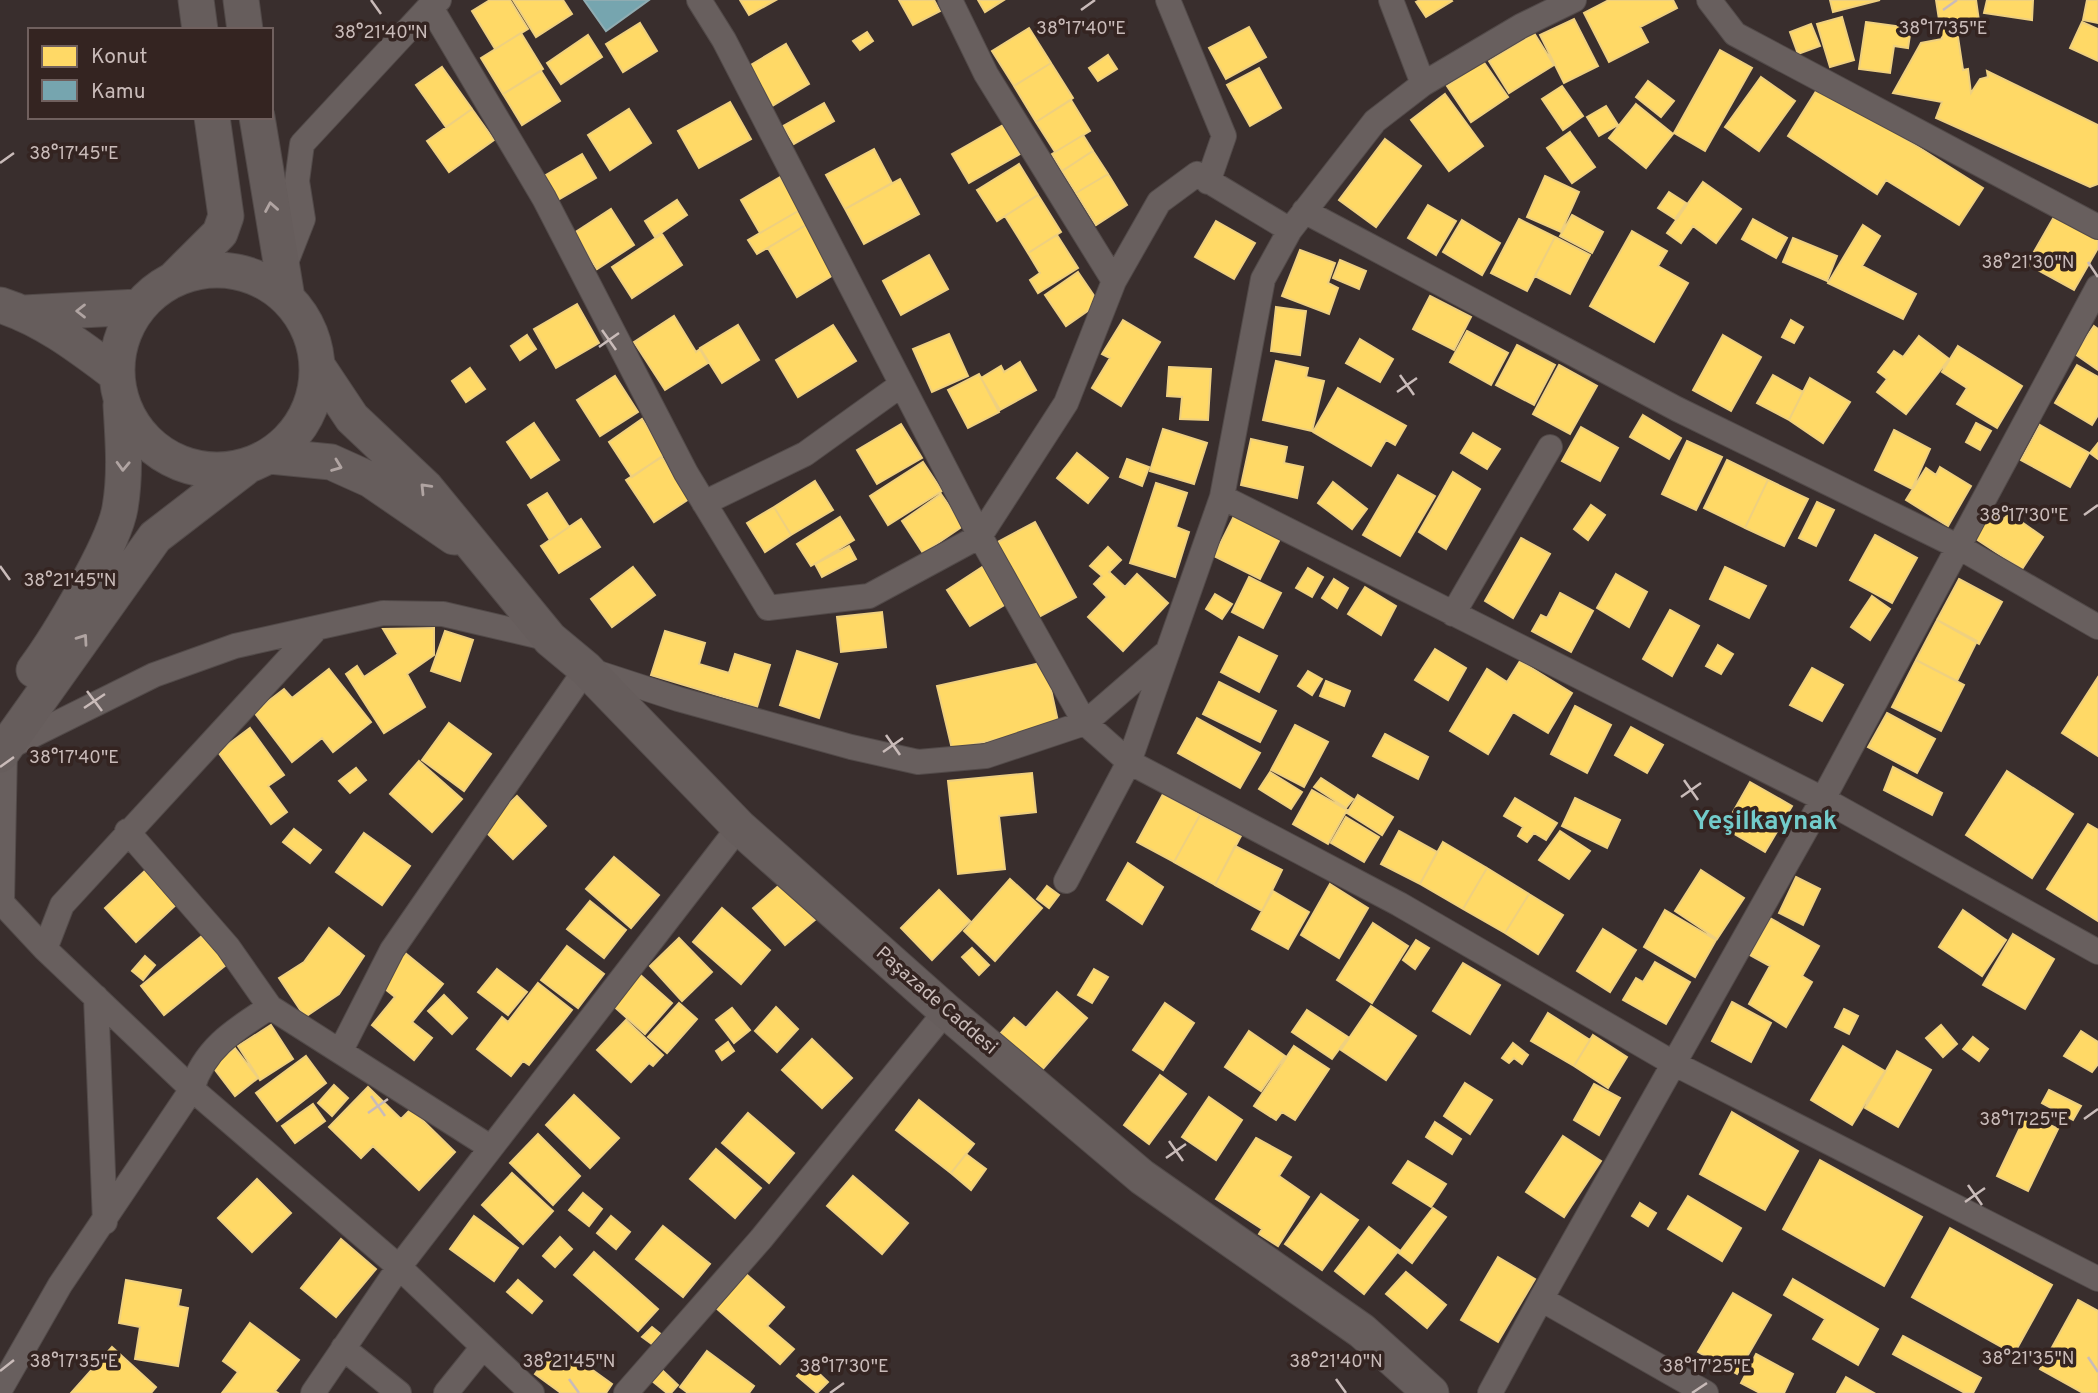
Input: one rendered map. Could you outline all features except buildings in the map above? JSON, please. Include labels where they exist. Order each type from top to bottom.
[{"type":"street","points":[[196,0],[200,28]]},
{"type":"street","points":[[241,0],[245,28]]},
{"type":"street","points":[[699,0],[724,40],[980,536],[1085,723],[1129,762],[1399,904],[1673,1063],[2098,1279]]},
{"type":"street","points":[[950,0],[986,74],[1114,281]]},
{"type":"street","points":[[1168,0],[1224,136],[1209,182]]},
{"type":"street","points":[[1391,0],[1423,84]]},
{"type":"street","points":[[1066,881],[1129,762],[1222,497],[1263,279],[1297,220],[1376,121],[1423,84],[1521,26],[1574,0]]},
{"type":"street","points":[[1709,0],[1735,34],[2098,227]]},
{"type":"street","points":[[285,284],[303,219],[297,181],[302,144],[434,3],[544,198],[704,503],[768,608],[869,596],[980,536],[1066,402],[1114,281],[1159,202],[1197,174],[1209,182],[1297,220],[1957,546],[2098,627]]},
{"type":"street","points":[[212,119],[226,216],[220,233],[175,278],[155,290],[138,307],[121,339],[118,386],[124,464],[120,510],[101,555],[2,740],[2,903],[45,949],[192,1089],[399,1266],[532,1393]]},
{"type":"street","points":[[2,740],[155,537],[290,439],[306,418],[315,393],[318,367],[313,341],[285,284],[257,119]]},
{"type":"street","points":[[175,278],[199,271],[222,269],[246,273],[268,283],[285,284]]},
{"type":"street","points":[[1490,1393],[1823,799],[2098,287]]},
{"type":"street","points":[[12,309],[138,307]]},
{"type":"street","points":[[12,309],[76,343],[118,386],[131,422],[148,443],[169,458],[193,468],[219,471],[258,461],[331,462],[361,476],[486,558]]},
{"type":"street","name":"Paşazade Caddesi","points":[[318,367],[352,418],[426,488],[550,639],[586,669],[739,827],[946,1011],[1142,1177],[1362,1331],[1431,1393]]},
{"type":"street","points":[[704,503],[805,454],[901,385]]},
{"type":"street","points":[[1453,614],[1550,447]]},
{"type":"street","points":[[1222,497],[1823,799],[2098,952]]},
{"type":"street","points":[[2,740],[154,675],[235,646],[383,613],[443,614],[550,639]]},
{"type":"street","points":[[45,949],[62,905],[127,831],[317,628]]},
{"type":"street","points":[[341,1050],[392,950],[586,669],[850,747],[918,762],[986,756],[1085,723],[1168,651]]},
{"type":"street","points":[[313,1393],[399,1266],[739,827]]},
{"type":"street","points":[[127,831],[228,947],[270,1007],[490,1147]]},
{"type":"street","points":[[96,997],[105,1222]]},
{"type":"street","points":[[0,1390],[60,1285],[105,1222],[192,1089],[198,1068],[225,1037],[270,1007]]},
{"type":"street","points":[[626,1393],[761,1239],[946,1011]]},
{"type":"street","points":[[1541,1299],[1706,1393]]},
{"type":"street","points":[[343,1348],[399,1393]]},
{"type":"street","points":[[446,1393],[483,1348]]},
{"type":"district","name":"Yeşilkaynak","points":[[1765,822]]}]
